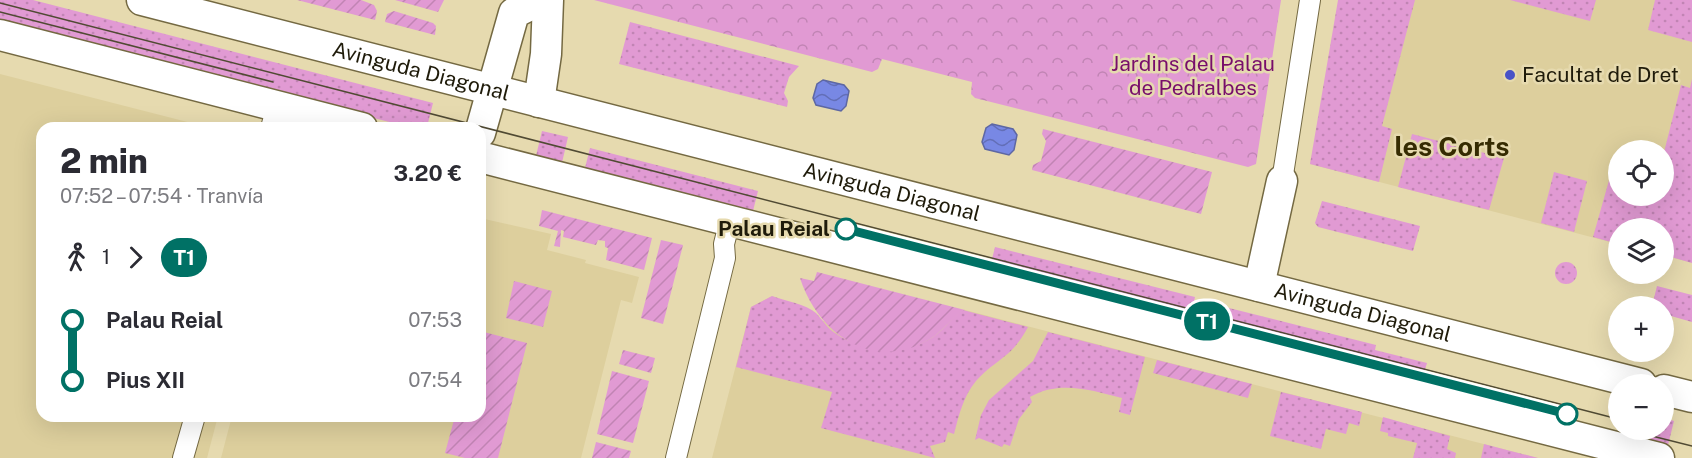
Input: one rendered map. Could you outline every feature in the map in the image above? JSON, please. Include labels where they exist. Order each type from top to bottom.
[{"type":"main road","name":"Avinguda Diagonal","points":[[142,0],[1608,376]]},
{"type":"main road","points":[[486,124],[492,90],[514,13],[540,0]]},
{"type":"main road","points":[[539,102],[546,54],[548,0]]},
{"type":"main road","points":[[0,35],[274,117],[314,122]]},
{"type":"main road","points":[[486,147],[727,232],[1659,458]]},
{"type":"main road","points":[[1259,286],[1282,181]]},
{"type":"main road","points":[[1674,392],[1692,397]]},
{"type":"street","points":[[1282,181],[1310,0]]},
{"type":"street","points":[[664,458],[715,257],[727,232]]},
{"type":"street","points":[[676,458],[725,258],[727,232]]},
{"type":"street","points":[[183,458],[193,422]]},
{"type":"shaded area","name":"Facultat de Dret","points":[[1345,0],[1692,0],[1692,263],[1674,258],[1674,218],[1608,218],[1608,241],[1310,164]]},
{"type":"shaded area","points":[[0,74],[187,122],[36,122],[36,422],[216,422],[207,458],[0,458]]},
{"type":"shaded area","points":[[486,219],[551,234],[547,250],[639,277],[632,303],[621,300],[581,458],[221,458],[230,422],[486,422]]},
{"type":"shaded area","points":[[772,296],[813,312],[821,321],[965,310],[1538,458],[712,458],[751,307]]},
{"type":"green space","points":[[0,0],[33,0],[433,103],[428,122],[389,122],[0,23]]},
{"type":"green space","points":[[297,0],[361,0],[374,5],[377,11],[375,20]]},
{"type":"green space","points":[[395,0],[444,0],[438,12]]},
{"type":"green space","name":"Jardins del Palau de Pedralbes","points":[[594,0],[1281,0],[1256,164],[1248,167],[975,98],[971,94],[972,82],[882,59],[878,69],[872,72]]},
{"type":"green space","points":[[1338,0],[1415,0],[1382,126],[1392,129],[1379,182],[1310,164]]},
{"type":"green space","points":[[1510,0],[1596,0],[1590,21]]},
{"type":"green space","points":[[1655,0],[1692,0],[1692,42],[1648,30]]},
{"type":"green space","points":[[394,11],[433,23],[436,26],[435,35],[385,22],[387,14]]},
{"type":"green space","points":[[630,22],[799,66],[789,77],[784,93],[788,101],[787,107],[619,64]]},
{"type":"green space","points":[[1692,79],[1692,263],[1674,258],[1674,218],[1608,218],[1608,241],[1593,237],[1608,184],[1608,206],[1674,206],[1674,140],[1667,140],[1681,85],[1690,88]]},
{"type":"green space","points":[[1043,129],[1212,172],[1201,214],[1032,170],[1033,165],[1041,161],[1046,141],[1042,134]]},
{"type":"green space","points":[[542,131],[568,137],[561,167],[535,160]]},
{"type":"green space","points":[[1412,134],[1504,158],[1489,210],[1398,187]]},
{"type":"green space","points":[[590,148],[758,191],[752,215],[584,172]]},
{"type":"green space","points":[[1554,172],[1587,181],[1574,232],[1541,223]]},
{"type":"green space","points":[[1322,201],[1420,226],[1413,251],[1318,227],[1315,223]]},
{"type":"green space","points":[[542,210],[652,238],[644,270],[606,260],[608,248],[605,247],[605,241],[598,240],[596,245],[563,237],[564,231],[561,230],[560,247],[554,246],[558,231],[539,226]]},
{"type":"green space","points":[[661,240],[683,245],[663,324],[641,318]]},
{"type":"green space","points":[[995,247],[1195,297],[1188,328],[1003,280],[1005,271],[990,267]]},
{"type":"green space","points":[[1562,262],[1570,262],[1577,269],[1577,277],[1570,284],[1562,284],[1555,277],[1555,269]]},
{"type":"green space","points":[[817,272],[965,310],[930,339],[909,348],[888,352],[869,349],[850,342],[834,331],[820,316],[808,298],[800,278],[814,281]]},
{"type":"green space","points":[[514,281],[552,291],[543,327],[506,318]]},
{"type":"green space","points":[[1657,286],[1692,295],[1692,322],[1674,317],[1674,296],[1654,296]]},
{"type":"green space","points":[[772,296],[812,310],[832,331],[846,339],[881,350],[905,348],[928,340],[963,310],[1028,327],[1016,346],[976,381],[962,406],[954,434],[948,432],[945,442],[930,446],[935,458],[821,428],[832,392],[736,367],[751,307]]},
{"type":"green space","points":[[1217,305],[1376,345],[1375,350],[1427,363],[1422,379],[1409,375],[1407,384],[1210,334]]},
{"type":"green space","points":[[1048,332],[1145,357],[1130,415],[1119,412],[1122,398],[1075,388],[1052,389],[1030,397],[1032,402],[1019,419],[1010,446],[1004,444],[1002,447],[979,438],[975,440],[981,415],[989,400],[1033,361]]},
{"type":"green space","points":[[486,333],[527,343],[498,458],[465,458],[445,453],[453,422],[486,422]]},
{"type":"green space","points":[[623,350],[655,358],[651,373],[619,364]]},
{"type":"green space","points":[[1157,360],[1252,384],[1248,398],[1153,373]]},
{"type":"green space","points":[[612,371],[649,381],[633,443],[597,434]]},
{"type":"green space","points":[[1281,392],[1362,412],[1359,426],[1349,423],[1346,434],[1326,429],[1321,449],[1270,436]]},
{"type":"green space","points":[[1383,417],[1450,436],[1447,449],[1456,453],[1455,458],[1413,458],[1417,443],[1388,436],[1388,433],[1380,431]]},
{"type":"green space","points":[[1650,440],[1669,440],[1667,449],[1649,445]]},
{"type":"green space","points":[[596,442],[631,451],[629,458],[592,458]]},
{"type":"green space","points":[[1484,444],[1538,458],[1481,458]]},
{"type":"water","points":[[823,80],[844,85],[849,91],[846,106],[841,111],[816,105],[813,98],[817,84]]},
{"type":"water","points":[[992,124],[1013,129],[1017,135],[1014,150],[1009,155],[985,149],[982,142],[986,128]]},
{"type":"tram line","points":[[0,3],[463,122]]},
{"type":"tram line","points":[[0,12],[273,82]]},
{"type":"tram line","points":[[486,128],[1608,416]]},
{"type":"tram line","name":"T1","points":[[846,229],[1567,414]]},
{"type":"tram line","points":[[942,253],[1012,271]]},
{"type":"tram line","points":[[1668,440],[1692,446]]},
{"type":"place","name":"Facultat de Dret","points":[[1510,75]]},
{"type":"place","name":"Palau Reial","points":[[846,229]]},
{"type":"district","name":"les Corts","points":[[1452,147]]}]
